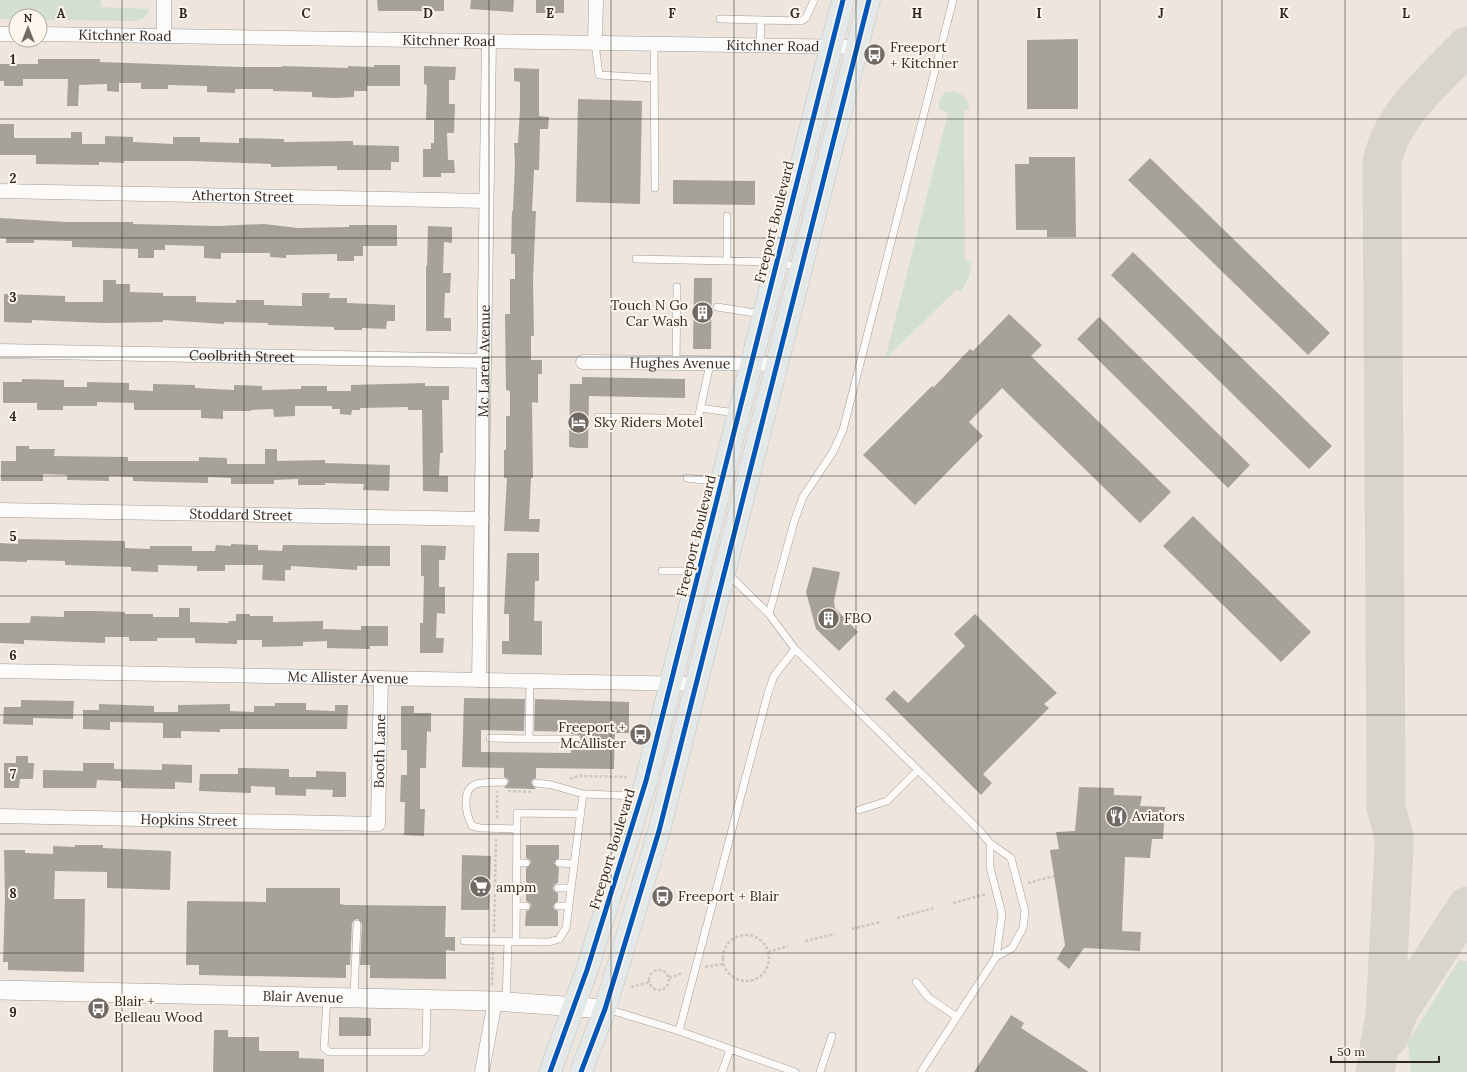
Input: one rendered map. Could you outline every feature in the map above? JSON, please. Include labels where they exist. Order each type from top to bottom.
[{"type":"main road","name":"Freeport Boulevard","points":[[550,1072],[575,1007],[641,796],[722,482],[842,0]]},
{"type":"main road","points":[[581,1072],[605,1009],[659,830],[869,0]]},
{"type":"street","points":[[164,0],[164,36]]},
{"type":"street","points":[[595,43],[596,0]]},
{"type":"street","name":"Kitchner Road","points":[[48,34],[857,47]]},
{"type":"street","name":"Mc Laren Avenue","points":[[479,680],[489,42]]},
{"type":"street","name":"Atherton Street","points":[[0,191],[486,201]]},
{"type":"street","name":"Coolbrith Street","points":[[0,351],[484,361]]},
{"type":"street","name":"Hughes Avenue","points":[[583,362],[777,364]]},
{"type":"street","name":"Stoddard Street","points":[[0,510],[482,519]]},
{"type":"street","name":"Mc Allister Avenue","points":[[0,671],[696,684]]},
{"type":"street","name":"Booth Lane","points":[[378,824],[381,678]]},
{"type":"street","name":"Hopkins Street","points":[[0,816],[378,824]]},
{"type":"street","name":"Blair Avenue","points":[[0,990],[501,1002],[605,1009]]},
{"type":"street","points":[[482,1072],[501,1002]]},
{"type":"lane","points":[[720,19],[801,21],[809,14],[814,0]]},
{"type":"lane","points":[[769,614],[794,522],[803,497],[833,452],[843,430],[953,0]]},
{"type":"lane","points":[[760,46],[761,20]]},
{"type":"lane","points":[[595,43],[598,75],[654,78]]},
{"type":"lane","points":[[654,44],[655,188]]},
{"type":"lane","points":[[727,216],[727,261]]},
{"type":"lane","points":[[636,259],[777,262],[801,268]]},
{"type":"lane","points":[[676,364],[677,287]]},
{"type":"lane","points":[[717,307],[764,314]]},
{"type":"lane","points":[[681,418],[698,419],[710,364]]},
{"type":"lane","points":[[700,408],[739,413]]},
{"type":"lane","points":[[598,417],[662,418]]},
{"type":"lane","points":[[687,478],[722,482]]},
{"type":"lane","points":[[662,571],[699,571]]},
{"type":"lane","points":[[725,571],[769,614],[795,649],[980,830],[990,843],[1011,858],[1025,911],[1024,928],[1012,948],[996,957]]},
{"type":"lane","points":[[679,1031],[768,693],[774,676],[795,649]]},
{"type":"lane","points":[[529,739],[530,681]]},
{"type":"lane","points":[[490,738],[577,739]]},
{"type":"lane","points":[[859,810],[887,801],[918,770]]},
{"type":"lane","points":[[504,782],[480,783],[469,788],[466,794],[468,819],[472,826],[480,828],[517,829]]},
{"type":"lane","points":[[536,783],[552,785],[583,794],[641,796]]},
{"type":"lane","points":[[464,941],[549,942],[559,939],[566,928],[583,794]]},
{"type":"lane","points":[[501,1002],[512,941],[516,906],[517,813],[581,814]]},
{"type":"lane","points":[[921,1072],[996,957],[1002,914],[990,867],[990,843]]},
{"type":"lane","points":[[517,863],[526,863]]},
{"type":"lane","points":[[559,863],[574,864]]},
{"type":"lane","points":[[516,888],[526,888]]},
{"type":"lane","points":[[558,888],[571,888]]},
{"type":"lane","points":[[516,906],[526,906]]},
{"type":"lane","points":[[558,906],[568,906]]},
{"type":"lane","points":[[354,998],[356,924]]},
{"type":"lane","points":[[916,982],[930,998],[957,1016]]},
{"type":"lane","points":[[327,998],[324,1048],[329,1052],[422,1052],[426,1048],[427,1000]]},
{"type":"lane","points":[[605,1009],[679,1031],[795,1072]]},
{"type":"lane","points":[[820,1072],[832,1036]]},
{"type":"lane","points":[[722,1072],[730,1050]]},
{"type":"path","points":[[1027,883],[1054,876]]},
{"type":"path","points":[[953,903],[989,894]]},
{"type":"path","points":[[897,918],[934,908]]},
{"type":"path","points":[[852,929],[880,922]]},
{"type":"path","points":[[805,941],[835,934]]},
{"type":"path","points":[[742,935],[757,937],[763,942],[768,952],[768,963],[765,970],[753,979],[738,980],[726,971],[723,964],[723,956],[728,942],[742,935]]},
{"type":"path","points":[[768,952],[788,946]]},
{"type":"path","points":[[705,968],[723,964]]},
{"type":"path","points":[[659,970],[665,972],[669,978],[668,985],[663,989],[654,988],[650,982],[653,973],[659,970]]},
{"type":"path","points":[[669,978],[685,972]]},
{"type":"path","points":[[631,987],[650,982]]},
{"type":"green space","points":[[0,0],[101,0],[101,7],[149,9],[144,18],[134,21],[48,20],[48,8],[8,8],[8,19],[0,19]]},
{"type":"green space","points":[[955,91],[965,98],[969,107],[969,111],[964,109],[965,259],[972,262],[969,277],[961,292],[957,289],[885,359],[948,113],[939,109],[939,100],[945,92]]},
{"type":"green space","points":[[1459,960],[1467,961],[1467,1072],[1411,1072],[1408,1042]]},
{"type":"building","points":[[377,0],[444,0],[444,11],[378,11]]},
{"type":"building","points":[[471,0],[514,0],[513,12],[470,9]]},
{"type":"building","points":[[536,0],[564,0],[564,13],[536,13]]},
{"type":"building","points":[[1078,39],[1078,109],[1027,109],[1027,40]]},
{"type":"building","points":[[38,59],[100,59],[100,62],[241,67],[282,66],[348,68],[348,66],[374,67],[374,65],[400,65],[400,86],[367,86],[367,91],[354,91],[354,97],[335,98],[312,97],[312,92],[273,91],[273,89],[235,89],[235,93],[207,92],[207,86],[168,85],[168,89],[141,89],[141,83],[119,83],[119,92],[107,91],[107,84],[79,85],[78,106],[67,106],[68,79],[23,79],[23,86],[4,86],[4,81],[0,81],[0,64],[38,64]]},
{"type":"building","points":[[424,66],[456,67],[455,80],[449,80],[449,104],[455,104],[454,133],[447,133],[448,160],[454,160],[455,173],[441,173],[441,177],[423,177],[423,149],[431,149],[431,143],[434,143],[434,120],[426,120],[427,85],[424,84]]},
{"type":"building","points":[[514,68],[539,69],[539,116],[549,117],[548,129],[540,129],[539,170],[534,170],[532,211],[536,211],[533,280],[534,336],[531,336],[531,360],[542,360],[542,374],[538,374],[538,403],[532,402],[533,478],[531,478],[529,519],[540,519],[539,532],[504,531],[507,478],[504,478],[504,450],[506,450],[506,416],[510,416],[510,391],[506,390],[505,314],[510,314],[510,279],[515,279],[515,254],[511,254],[515,163],[514,143],[518,143],[520,109],[520,82],[514,81]]},
{"type":"building","points":[[578,99],[642,101],[640,204],[576,202]]},
{"type":"building","points":[[0,124],[14,124],[14,138],[71,138],[71,132],[82,132],[82,144],[105,144],[105,136],[133,137],[133,142],[173,144],[173,137],[200,137],[200,142],[239,143],[239,138],[284,139],[284,142],[353,141],[353,145],[399,146],[399,162],[391,162],[391,170],[337,170],[337,166],[271,167],[271,164],[193,161],[124,161],[124,163],[99,162],[99,165],[36,164],[36,155],[0,155]]},
{"type":"building","points":[[1029,157],[1075,157],[1076,237],[1047,237],[1047,230],[1016,230],[1015,164],[1029,164]]},
{"type":"building","points":[[1150,158],[1330,333],[1308,355],[1128,180]]},
{"type":"building","points":[[673,180],[755,181],[755,205],[673,204]]},
{"type":"building","points":[[0,218],[67,222],[133,222],[133,224],[218,226],[264,224],[298,228],[349,227],[349,225],[397,225],[397,246],[363,246],[363,256],[354,256],[354,261],[337,261],[337,254],[286,255],[286,258],[270,257],[270,253],[221,253],[221,259],[204,258],[204,246],[165,245],[165,250],[154,250],[154,258],[138,258],[138,249],[72,247],[72,241],[34,240],[34,243],[6,243],[6,238],[0,238]]},
{"type":"building","points":[[428,226],[452,227],[452,243],[444,242],[443,273],[451,273],[450,293],[445,293],[444,318],[451,318],[451,331],[426,331],[426,266]]},
{"type":"building","points":[[1133,252],[1332,446],[1309,469],[1111,275]]},
{"type":"building","name":"Touch N Go Car Wash","points":[[694,278],[712,278],[711,349],[693,349]]},
{"type":"building","points":[[103,280],[116,280],[116,284],[130,284],[130,292],[163,293],[163,296],[196,296],[196,302],[236,303],[236,300],[264,300],[264,305],[302,306],[302,293],[330,293],[329,298],[347,298],[347,303],[395,305],[395,321],[387,321],[386,329],[362,328],[362,330],[334,330],[334,327],[268,325],[268,323],[224,322],[224,324],[163,320],[163,322],[103,323],[32,320],[32,323],[4,322],[4,294],[65,296],[65,302],[103,302]]},
{"type":"building","points":[[1009,314],[1042,345],[1031,356],[1171,492],[1140,523],[1002,388],[969,422],[983,436],[915,505],[863,455],[932,386],[934,387],[970,349],[973,351]]},
{"type":"building","points":[[1099,317],[1250,465],[1228,488],[1077,339]]},
{"type":"building","name":"Sky Riders Motel","points":[[582,377],[685,379],[685,398],[589,396],[588,448],[569,447],[570,384],[582,384]]},
{"type":"building","points":[[22,379],[64,380],[64,387],[87,387],[87,382],[129,383],[129,390],[153,391],[153,384],[195,385],[195,388],[234,390],[234,385],[262,386],[262,390],[301,389],[301,386],[327,386],[327,391],[351,391],[351,385],[425,383],[425,386],[449,386],[449,400],[442,400],[443,453],[440,453],[439,476],[448,476],[448,492],[423,491],[422,410],[408,410],[408,407],[360,408],[360,410],[352,410],[351,415],[340,414],[340,409],[332,409],[332,406],[295,406],[295,416],[274,417],[273,409],[223,411],[223,419],[201,418],[201,410],[134,410],[134,403],[97,402],[97,406],[63,406],[63,410],[37,410],[37,403],[3,403],[3,382],[22,382]]},
{"type":"building","points":[[16,446],[29,446],[29,449],[55,449],[54,456],[128,457],[128,461],[199,461],[199,457],[227,458],[227,464],[265,464],[265,449],[277,449],[277,461],[325,460],[325,463],[390,465],[389,491],[363,490],[364,484],[325,483],[325,485],[298,485],[298,479],[274,480],[274,484],[231,484],[231,478],[208,477],[208,483],[133,481],[133,477],[109,476],[109,481],[67,480],[67,475],[43,474],[43,481],[1,481],[1,461],[16,461]]},
{"type":"building","points":[[1193,516],[1311,632],[1281,662],[1163,546]]},
{"type":"building","points":[[18,539],[125,541],[125,548],[150,549],[150,546],[192,546],[192,551],[215,551],[216,545],[231,546],[231,544],[258,545],[258,550],[282,551],[283,545],[390,546],[390,566],[357,566],[357,570],[291,566],[291,570],[285,570],[285,581],[262,580],[263,565],[225,565],[225,571],[197,571],[197,566],[158,565],[158,572],[131,571],[131,567],[65,565],[65,561],[0,561],[0,543],[18,544]]},
{"type":"building","points":[[421,545],[446,546],[445,560],[439,560],[439,587],[445,587],[445,614],[437,613],[436,638],[444,638],[443,653],[420,653],[420,623],[423,623],[424,576],[421,576]]},
{"type":"building","points":[[507,553],[539,553],[539,581],[535,581],[534,621],[542,621],[542,655],[502,654],[502,641],[509,641],[509,614],[504,614]]},
{"type":"building","name":"FBO","points":[[813,567],[840,572],[834,601],[835,608],[858,632],[839,651],[816,629],[806,592]]},
{"type":"building","points":[[179,608],[190,608],[190,622],[228,623],[229,621],[236,621],[236,614],[250,614],[250,616],[273,616],[273,622],[323,621],[323,629],[361,630],[361,626],[388,626],[388,646],[370,646],[370,649],[327,648],[327,641],[303,642],[303,646],[262,647],[262,640],[237,640],[237,644],[195,643],[195,638],[157,638],[157,641],[129,641],[129,637],[105,637],[105,643],[24,640],[24,644],[0,643],[0,623],[30,623],[31,616],[64,617],[64,611],[97,611],[125,612],[125,614],[153,614],[153,617],[179,617]]},
{"type":"building","points":[[975,614],[1057,693],[1044,704],[1049,708],[983,774],[992,783],[981,795],[885,699],[894,690],[908,703],[965,646],[954,634]]},
{"type":"building","points":[[464,698],[525,699],[524,731],[481,730],[481,752],[571,753],[571,744],[579,743],[581,741],[580,735],[571,734],[571,732],[534,731],[535,699],[629,702],[629,733],[615,733],[614,769],[536,768],[536,778],[532,780],[531,783],[536,789],[504,788],[509,782],[508,779],[504,777],[504,768],[462,767]]},
{"type":"building","points":[[21,700],[74,701],[73,719],[33,718],[33,725],[3,724],[4,707],[21,707]]},
{"type":"building","points":[[275,703],[306,703],[306,710],[335,711],[335,705],[348,705],[347,729],[220,729],[220,732],[181,731],[181,738],[163,738],[163,723],[110,722],[110,730],[83,729],[83,710],[99,710],[99,704],[154,706],[154,712],[178,712],[178,705],[230,704],[230,711],[254,712],[254,706],[275,706]]},
{"type":"building","points":[[401,706],[414,706],[414,713],[431,713],[431,732],[427,731],[426,768],[420,768],[420,809],[425,809],[424,836],[404,835],[405,802],[400,802],[401,775],[407,775],[407,750],[401,750]]},
{"type":"building","points":[[16,756],[28,756],[28,763],[34,763],[33,779],[20,779],[19,788],[4,788],[4,763],[16,763]]},
{"type":"building","points":[[83,763],[114,763],[114,769],[162,770],[162,764],[192,765],[192,783],[175,782],[175,789],[121,788],[121,781],[97,780],[96,788],[43,788],[43,770],[83,771]]},
{"type":"building","points":[[238,768],[289,769],[289,777],[316,777],[316,771],[346,772],[346,797],[332,797],[333,790],[306,789],[306,796],[275,795],[275,787],[251,786],[251,793],[199,791],[200,774],[238,774]]},
{"type":"building","points":[[1079,787],[1114,788],[1114,795],[1142,796],[1140,806],[1165,807],[1163,839],[1152,839],[1150,858],[1125,857],[1122,931],[1141,932],[1140,951],[1084,948],[1069,969],[1057,959],[1065,945],[1050,850],[1059,849],[1056,832],[1075,831]]},
{"type":"building","points":[[75,845],[103,845],[103,848],[171,851],[170,890],[107,888],[107,872],[55,871],[54,899],[85,899],[84,972],[8,970],[8,962],[3,962],[5,898],[4,850],[25,850],[25,853],[53,854],[53,846],[75,847]]},
{"type":"building","points":[[526,845],[559,845],[559,858],[554,863],[559,868],[558,883],[555,884],[553,888],[554,891],[558,893],[558,901],[553,906],[554,909],[558,911],[558,926],[525,926],[526,911],[529,910],[531,906],[530,903],[526,901],[526,892],[529,891],[531,887],[530,884],[526,882],[526,868],[531,863],[530,860],[526,858]]},
{"type":"building","points":[[462,855],[491,856],[489,910],[461,910]]},
{"type":"building","points":[[266,888],[340,888],[340,904],[346,905],[446,906],[445,937],[455,937],[455,951],[446,950],[446,979],[370,978],[370,965],[360,965],[362,924],[358,919],[354,920],[352,923],[350,965],[346,965],[346,978],[199,975],[199,965],[186,965],[187,901],[266,902]]},
{"type":"building","points":[[1011,1015],[1024,1023],[1021,1028],[1089,1072],[974,1072]]},
{"type":"building","points":[[339,1017],[371,1018],[371,1036],[339,1036]]},
{"type":"building","points":[[214,1030],[228,1030],[228,1037],[259,1037],[259,1051],[299,1051],[299,1058],[324,1059],[324,1072],[213,1072]]},
{"type":"taxiway","points":[[1375,1072],[1385,1015],[1394,849],[1394,836],[1386,808],[1382,164],[1386,147],[1404,115],[1415,100],[1467,46]]},
{"type":"taxiway","points":[[1389,1037],[1399,1011],[1467,906]]},
{"type":"cycle path","points":[[550,1072],[587,970],[646,781],[843,0]]},
{"type":"cycle path","points":[[581,1072],[605,1009],[659,831],[869,0]]},
{"type":"place","name":"Freeport + Kitchner","points":[[874,55]]},
{"type":"place","name":"Touch N Go Car Wash","points":[[703,313]]},
{"type":"place","name":"Sky Riders Motel","points":[[579,422]]},
{"type":"place","name":"FBO","points":[[829,618]]},
{"type":"place","name":"Freeport + McAllister","points":[[641,735]]},
{"type":"place","name":"Aviators","points":[[1116,816]]},
{"type":"place","name":"ampm","points":[[480,887]]},
{"type":"place","name":"Freeport + Blair","points":[[662,896]]},
{"type":"place","name":"Blair + Belleau Wood","points":[[99,1009]]}]
